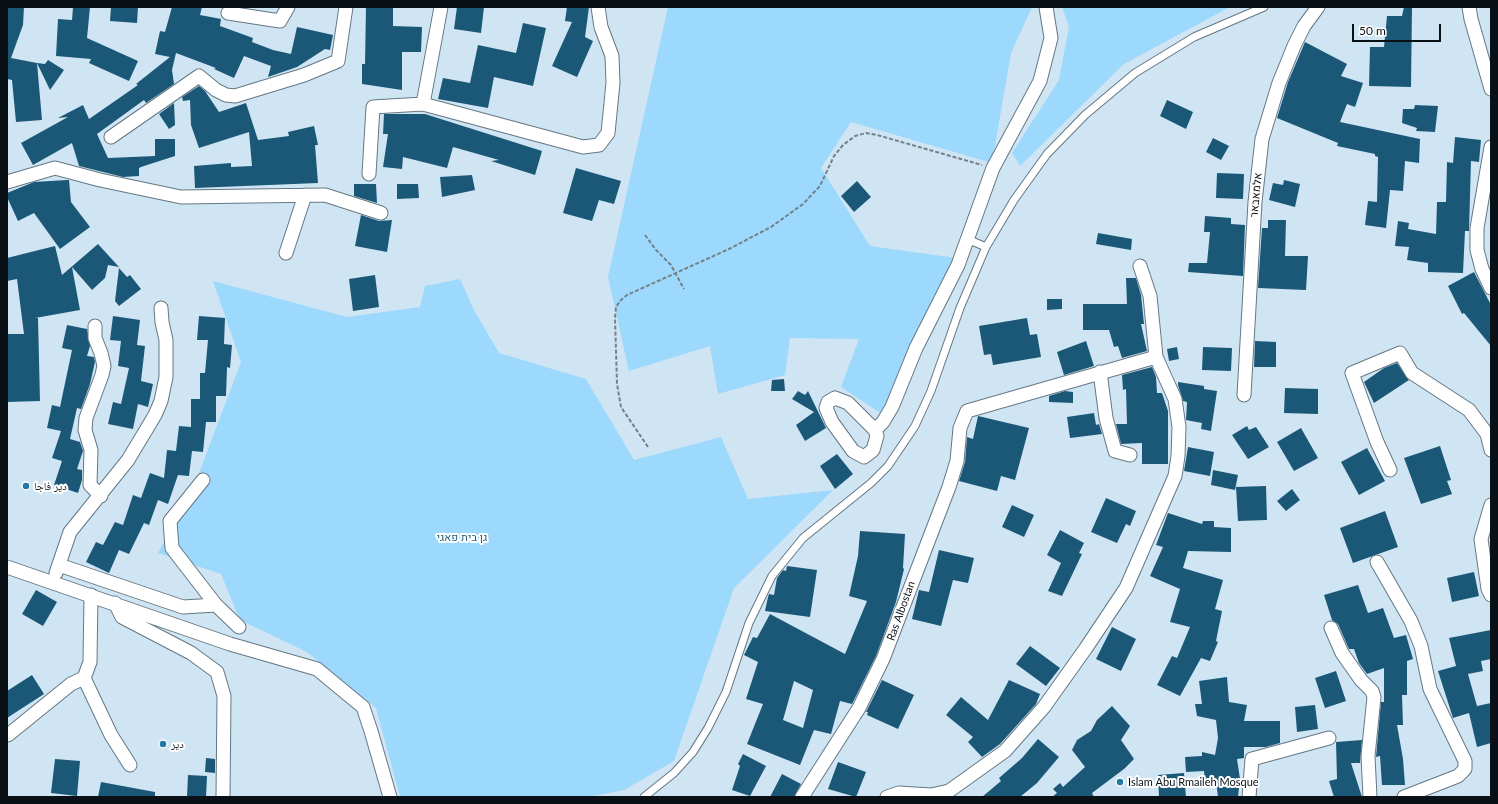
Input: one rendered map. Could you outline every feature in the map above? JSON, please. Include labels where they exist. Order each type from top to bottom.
[{"type":"street","points":[[228,13],[280,21],[288,7]]},
{"type":"street","points":[[111,137],[199,76],[216,90],[226,95],[235,96],[304,75],[338,61],[346,7]]},
{"type":"street","points":[[423,104],[441,7]]},
{"type":"street","points":[[369,174],[373,107],[423,104],[583,147],[599,145],[608,133],[614,83],[612,56],[601,27],[598,7]]},
{"type":"street","points":[[875,430],[883,422],[892,406],[916,348],[958,265],[993,168],[1040,81],[1051,38],[1046,7]]},
{"type":"street","name":"אלמאבאר","points":[[1244,395],[1255,202],[1262,139],[1279,82],[1294,46],[1304,26],[1318,7]]},
{"type":"street","points":[[1469,7],[1491,89]]},
{"type":"street","points":[[1491,147],[1477,228],[1477,250],[1482,269],[1491,288]]},
{"type":"street","points":[[7,182],[55,168],[100,180],[181,197],[325,195],[381,213]]},
{"type":"street","points":[[286,253],[305,195]]},
{"type":"street","points":[[887,797],[899,793],[931,795],[949,791],[1005,752],[1044,707],[1126,588],[1175,476],[1178,456],[1179,428],[1175,399],[1156,357],[1150,296],[1140,266]]},
{"type":"street","points":[[53,583],[70,532],[101,496],[128,460],[155,415],[161,401],[166,377],[166,340],[161,308]]},
{"type":"street","points":[[95,326],[95,338],[104,366],[86,418],[85,430],[91,450],[90,485],[101,496]]},
{"type":"street","points":[[1390,470],[1377,442],[1352,372],[1400,353],[1412,373],[1469,410],[1487,434],[1491,450]]},
{"type":"street","points":[[1130,455],[1115,451],[1106,418],[1100,372],[1156,357]]},
{"type":"street","name":"Ras Albostan","points":[[802,797],[859,708],[883,659],[957,461],[960,428],[967,411],[1100,372]]},
{"type":"street","points":[[203,480],[170,521],[172,548],[216,605],[239,627]]},
{"type":"street","points":[[1491,505],[1481,539],[1488,589],[1491,595]]},
{"type":"street","points":[[1377,562],[1411,621],[1421,646],[1430,689],[1465,761],[1466,769],[1458,776],[1404,797]]},
{"type":"street","points":[[59,565],[183,607],[216,605]]},
{"type":"street","points":[[7,567],[115,603],[230,644],[317,669],[362,707],[371,731],[390,797]]},
{"type":"street","points":[[8,735],[71,684],[84,678],[90,662],[91,595]]},
{"type":"street","points":[[115,603],[122,618],[191,653],[217,672],[224,696],[223,797]]},
{"type":"street","points":[[1331,628],[1342,653],[1361,680],[1372,691],[1374,697],[1368,756],[1370,797]]},
{"type":"street","points":[[84,678],[111,735],[130,764]]},
{"type":"street","points":[[1249,797],[1252,759],[1329,738]]},
{"type":"lane","points":[[644,797],[674,773],[693,752],[708,728],[726,692],[749,623],[772,576],[803,538],[888,466],[915,426],[931,391],[960,308],[986,247],[1014,200],[1047,154],[1085,114],[1135,73],[1194,37],[1264,7]]},
{"type":"lane","points":[[967,239],[986,247]]},
{"type":"path","points":[[648,447],[621,407],[617,384],[616,307],[627,295],[729,249],[771,227],[803,204],[820,186],[834,156],[843,145],[855,136],[866,133],[877,135],[993,168]]},
{"type":"path","points":[[645,235],[676,273],[684,289]]},
{"type":"green space","points":[[668,7],[1032,7],[1011,53],[992,163],[851,122],[821,168],[870,246],[956,258],[935,297],[882,414],[841,387],[859,339],[790,338],[785,375],[718,394],[710,346],[629,371],[608,277]]},
{"type":"green space","points":[[1062,7],[1230,7],[1124,64],[1020,166],[1012,153],[1059,80],[1069,26]]},
{"type":"green space","name":"גן בית פאגי","points":[[460,279],[474,310],[499,353],[586,379],[634,460],[721,437],[748,499],[833,490],[734,588],[674,761],[624,790],[589,797],[400,797],[376,708],[307,652],[240,620],[221,574],[158,553],[196,481],[241,362],[213,281],[347,317],[420,307],[425,286]]},
{"type":"building","points":[[7,7],[24,7],[23,25],[11,58],[37,63],[42,120],[16,122],[12,80],[7,79]]},
{"type":"building","points":[[73,7],[90,7],[87,38],[138,61],[129,81],[89,63],[91,59],[56,56],[58,19],[72,20]]},
{"type":"building","points":[[111,7],[138,7],[137,23],[110,21]]},
{"type":"building","points":[[172,7],[202,7],[200,15],[221,19],[220,26],[253,38],[252,42],[273,50],[291,54],[297,27],[333,35],[330,50],[325,49],[297,67],[268,77],[271,66],[244,56],[234,78],[214,69],[216,68],[176,53],[172,70],[174,84],[146,103],[144,100],[97,134],[108,158],[155,156],[155,139],[175,139],[175,156],[139,168],[139,176],[123,177],[79,166],[72,143],[33,165],[21,143],[68,117],[58,118],[83,105],[89,119],[138,85],[136,84],[170,57],[155,54],[160,31],[165,32]]},
{"type":"building","points":[[366,7],[393,7],[393,26],[422,27],[421,52],[402,52],[402,90],[362,84],[362,64],[365,64]]},
{"type":"building","points":[[457,7],[484,7],[481,33],[454,29]]},
{"type":"building","points":[[567,7],[589,7],[585,37],[593,41],[577,77],[552,66],[572,22],[565,21]]},
{"type":"building","points":[[1404,7],[1412,7],[1411,87],[1369,86],[1370,47],[1384,47],[1387,16],[1402,16]]},
{"type":"building","points":[[523,23],[546,28],[533,86],[494,77],[488,108],[438,99],[443,78],[470,83],[478,45],[516,53]]},
{"type":"building","points":[[1305,42],[1347,64],[1341,76],[1363,83],[1355,107],[1347,104],[1340,122],[1420,139],[1419,163],[1405,161],[1403,191],[1390,190],[1386,228],[1365,225],[1368,201],[1377,202],[1378,157],[1375,156],[1375,154],[1337,146],[1338,143],[1277,118],[1288,82]]},
{"type":"building","points":[[48,60],[64,70],[50,90],[37,63],[45,64]]},
{"type":"building","points":[[199,86],[205,91],[219,112],[246,103],[258,140],[289,136],[288,132],[314,126],[318,145],[315,145],[318,183],[195,188],[194,166],[231,163],[231,167],[252,166],[249,132],[199,148],[191,125],[190,100],[183,101],[182,97]]},
{"type":"building","points":[[1167,100],[1193,112],[1186,129],[1160,116]]},
{"type":"building","points":[[174,103],[175,125],[169,129],[159,114]]},
{"type":"building","points":[[1415,105],[1438,106],[1435,132],[1416,131],[1417,128],[1402,123],[1403,109],[1414,109]]},
{"type":"building","points":[[384,114],[425,114],[542,151],[535,175],[491,161],[499,160],[453,147],[447,168],[403,157],[402,169],[383,167],[388,134],[383,134]]},
{"type":"building","points":[[1455,137],[1481,140],[1479,162],[1471,161],[1469,231],[1465,231],[1463,273],[1428,272],[1428,263],[1407,260],[1409,247],[1395,246],[1398,221],[1409,223],[1408,229],[1436,234],[1437,202],[1446,202],[1447,162],[1453,163]]},
{"type":"building","points":[[1213,138],[1229,146],[1221,160],[1206,152]]},
{"type":"building","points":[[576,168],[621,181],[614,204],[599,200],[592,221],[563,213]]},
{"type":"building","points":[[1217,173],[1244,174],[1243,199],[1216,198]]},
{"type":"building","points":[[472,175],[475,190],[442,197],[440,177]]},
{"type":"building","points":[[69,180],[71,202],[90,227],[60,249],[34,213],[18,221],[7,197],[7,193],[34,182]]},
{"type":"building","points":[[1284,180],[1300,184],[1295,207],[1269,200],[1273,183],[1283,185]]},
{"type":"building","points":[[857,181],[871,197],[854,212],[841,196]]},
{"type":"building","points":[[354,184],[376,184],[377,203],[354,196]]},
{"type":"building","points":[[397,184],[418,184],[419,198],[397,199]]},
{"type":"building","points":[[361,215],[379,221],[392,220],[387,252],[355,246]]},
{"type":"building","points":[[1205,216],[1231,218],[1231,224],[1245,225],[1243,276],[1188,272],[1189,263],[1207,263],[1210,232],[1204,232]]},
{"type":"building","points":[[1268,220],[1286,220],[1285,256],[1308,256],[1306,290],[1258,288],[1262,228],[1268,228]]},
{"type":"building","points":[[1098,233],[1132,239],[1131,250],[1096,244]]},
{"type":"building","points":[[98,244],[119,267],[108,265],[105,278],[92,290],[72,267],[80,310],[35,318],[38,318],[40,401],[7,402],[7,334],[24,334],[17,279],[7,281],[7,258],[55,246],[62,275]]},
{"type":"building","points":[[119,268],[127,277],[130,275],[141,289],[119,306],[115,301]]},
{"type":"building","points":[[1474,272],[1491,305],[1491,346],[1464,313],[1462,314],[1448,286]]},
{"type":"building","points":[[375,275],[379,307],[353,311],[349,279]]},
{"type":"building","points":[[1126,278],[1136,278],[1141,295],[1144,324],[1141,324],[1147,351],[1122,358],[1118,346],[1114,347],[1109,330],[1083,330],[1083,304],[1127,304]]},
{"type":"building","points":[[1047,299],[1062,299],[1062,309],[1047,310]]},
{"type":"building","points":[[113,316],[140,320],[137,345],[145,346],[141,381],[153,384],[148,407],[138,404],[133,429],[108,424],[113,402],[121,404],[129,368],[118,366],[121,341],[110,340]]},
{"type":"building","points":[[199,316],[225,318],[224,344],[232,345],[230,368],[227,367],[226,396],[216,396],[216,422],[206,422],[203,452],[192,451],[189,476],[178,475],[168,504],[158,500],[149,525],[144,523],[129,554],[119,550],[109,573],[86,562],[96,542],[103,545],[115,522],[123,525],[133,495],[141,498],[150,473],[164,478],[167,450],[176,451],[179,426],[191,427],[191,399],[200,399],[200,373],[205,373],[208,340],[197,340]]},
{"type":"building","points":[[1027,318],[1030,335],[1037,334],[1041,357],[993,365],[991,354],[984,355],[979,326]]},
{"type":"building","points":[[67,325],[87,329],[90,346],[87,356],[94,357],[95,362],[90,384],[81,409],[77,408],[70,439],[80,442],[83,451],[77,469],[82,470],[82,480],[78,493],[54,485],[62,461],[52,458],[61,431],[47,428],[52,405],[60,407],[72,350],[62,348]]},
{"type":"building","points":[[1086,341],[1094,366],[1064,375],[1057,352]]},
{"type":"building","points":[[1255,341],[1276,342],[1276,367],[1254,367]]},
{"type":"building","points":[[1177,347],[1179,359],[1169,361],[1167,349]]},
{"type":"building","points":[[1203,347],[1232,348],[1231,371],[1202,370]]},
{"type":"building","points":[[1397,363],[1409,380],[1374,403],[1364,382],[1384,368]]},
{"type":"building","points":[[1152,367],[1156,377],[1157,393],[1162,393],[1168,411],[1168,464],[1142,464],[1142,443],[1121,444],[1116,424],[1127,424],[1126,389],[1123,390],[1122,375]]},
{"type":"building","points":[[784,379],[785,391],[771,391],[772,380]]},
{"type":"building","points":[[1178,382],[1204,386],[1204,389],[1217,391],[1211,431],[1201,429],[1202,423],[1186,420],[1187,402],[1183,401]]},
{"type":"building","points":[[1285,388],[1318,389],[1318,414],[1284,413]]},
{"type":"building","points":[[798,391],[805,395],[808,391],[826,428],[805,441],[796,425],[814,412],[792,399]]},
{"type":"building","points":[[1065,391],[1073,392],[1073,403],[1049,402],[1049,396]]},
{"type":"building","points":[[1094,413],[1096,425],[1099,424],[1102,434],[1070,438],[1067,417]]},
{"type":"building","points":[[978,416],[1029,428],[1015,480],[1001,476],[997,491],[959,481],[965,462],[967,437],[973,439]]},
{"type":"building","points":[[1247,426],[1249,430],[1256,427],[1269,447],[1248,459],[1232,435]]},
{"type":"building","points":[[1301,428],[1318,458],[1294,471],[1277,442]]},
{"type":"building","points":[[1440,446],[1451,480],[1447,481],[1452,494],[1421,504],[1404,458]]},
{"type":"building","points":[[1188,447],[1214,452],[1210,476],[1184,471]]},
{"type":"building","points":[[1367,448],[1385,481],[1359,495],[1341,462]]},
{"type":"building","points":[[837,454],[853,474],[835,489],[820,466]]},
{"type":"building","points":[[1213,470],[1238,475],[1235,490],[1211,485]]},
{"type":"building","points":[[1266,486],[1267,520],[1238,521],[1236,487]]},
{"type":"building","points":[[1292,489],[1300,500],[1286,511],[1277,501]]},
{"type":"building","points":[[1106,498],[1136,511],[1130,526],[1126,524],[1117,543],[1091,532]]},
{"type":"building","points":[[1012,505],[1034,515],[1024,537],[1002,527]]},
{"type":"building","points":[[1385,511],[1398,547],[1353,563],[1340,528]]},
{"type":"building","points":[[1168,513],[1202,524],[1203,521],[1214,521],[1214,527],[1231,528],[1231,552],[1188,551],[1183,568],[1223,580],[1215,609],[1222,611],[1216,641],[1218,642],[1210,661],[1201,658],[1180,696],[1157,685],[1172,656],[1177,658],[1190,627],[1170,622],[1180,589],[1150,576],[1163,547],[1156,545]]},
{"type":"building","points":[[1060,530],[1084,543],[1079,553],[1082,554],[1062,596],[1048,591],[1061,563],[1047,555]]},
{"type":"building","points":[[860,531],[905,534],[904,569],[896,602],[876,656],[852,704],[840,701],[831,734],[814,730],[800,765],[747,744],[763,704],[746,699],[758,662],[744,655],[753,637],[757,638],[770,614],[845,654],[867,601],[849,596],[858,556]],"holes":[[[794,681],[813,690],[803,728],[783,720]]]},
{"type":"building","points":[[939,550],[974,558],[968,583],[953,580],[941,626],[912,619],[919,590],[929,592]]},
{"type":"building","points":[[787,566],[817,570],[810,617],[765,611],[769,594],[774,595],[777,578],[783,570],[786,571]]},
{"type":"building","points":[[1474,572],[1479,596],[1452,602],[1447,578]]},
{"type":"building","points":[[1358,585],[1368,613],[1383,608],[1394,638],[1406,635],[1413,659],[1407,661],[1407,695],[1402,695],[1403,725],[1397,725],[1403,759],[1405,785],[1382,785],[1380,756],[1376,757],[1381,702],[1384,702],[1384,668],[1367,674],[1359,663],[1354,649],[1349,649],[1338,624],[1332,620],[1324,595]]},
{"type":"building","points":[[36,590],[57,602],[43,626],[22,614]]},
{"type":"building","points":[[1112,627],[1136,639],[1121,671],[1096,659]]},
{"type":"building","points":[[1491,630],[1491,659],[1481,661],[1483,671],[1468,674],[1477,706],[1491,703],[1491,743],[1477,747],[1469,713],[1453,718],[1438,671],[1456,666],[1449,638]]},
{"type":"building","points":[[1030,646],[1060,668],[1046,686],[1016,664]]},
{"type":"building","points":[[1336,671],[1346,701],[1325,708],[1315,678]]},
{"type":"building","points":[[32,675],[44,694],[7,718],[7,691]]},
{"type":"building","points":[[1227,677],[1229,702],[1247,705],[1244,721],[1280,721],[1280,743],[1266,747],[1244,747],[1244,758],[1237,759],[1240,779],[1238,797],[1218,797],[1216,781],[1205,782],[1204,771],[1186,772],[1185,757],[1202,756],[1202,752],[1215,755],[1218,738],[1216,720],[1197,716],[1195,704],[1202,704],[1199,681]]},
{"type":"building","points":[[882,680],[914,695],[898,729],[867,715],[868,712],[866,712]]},
{"type":"building","points":[[1009,680],[1040,694],[1036,704],[1000,744],[982,757],[968,742],[973,737],[946,715],[961,697],[988,720]]},
{"type":"building","points":[[1315,705],[1318,729],[1297,732],[1295,707]]},
{"type":"building","points":[[1112,706],[1130,726],[1121,740],[1134,759],[1124,769],[1092,793],[1094,797],[1052,797],[1057,793],[1053,789],[1060,783],[1063,787],[1085,767],[1072,750],[1077,740],[1091,731],[1097,720]]},
{"type":"building","points":[[1038,739],[1059,757],[1037,783],[1020,797],[982,797],[1001,781],[999,778],[1022,758]]},
{"type":"building","points":[[1362,740],[1360,763],[1351,763],[1362,797],[1334,797],[1329,781],[1337,779],[1336,742]]},
{"type":"building","points":[[743,754],[766,766],[750,796],[732,790],[740,766],[738,764]]},
{"type":"building","points":[[206,758],[215,759],[215,773],[205,772]]},
{"type":"building","points":[[55,759],[80,761],[77,796],[51,793]]},
{"type":"building","points":[[838,762],[866,772],[856,797],[828,789]]},
{"type":"building","points":[[1184,773],[1186,797],[1159,797],[1158,775]]},
{"type":"building","points":[[782,774],[801,784],[794,797],[770,797]]},
{"type":"building","points":[[188,775],[207,776],[206,797],[187,797]]},
{"type":"building","points":[[101,782],[155,792],[155,797],[98,797]]},
{"type":"place","name":"دير فاجا","points":[[26,486]]},
{"type":"place","name":"دير","points":[[163,744]]},
{"type":"place","name":"Islam Abu Rmaileh Mosque","points":[[1120,782]]}]
